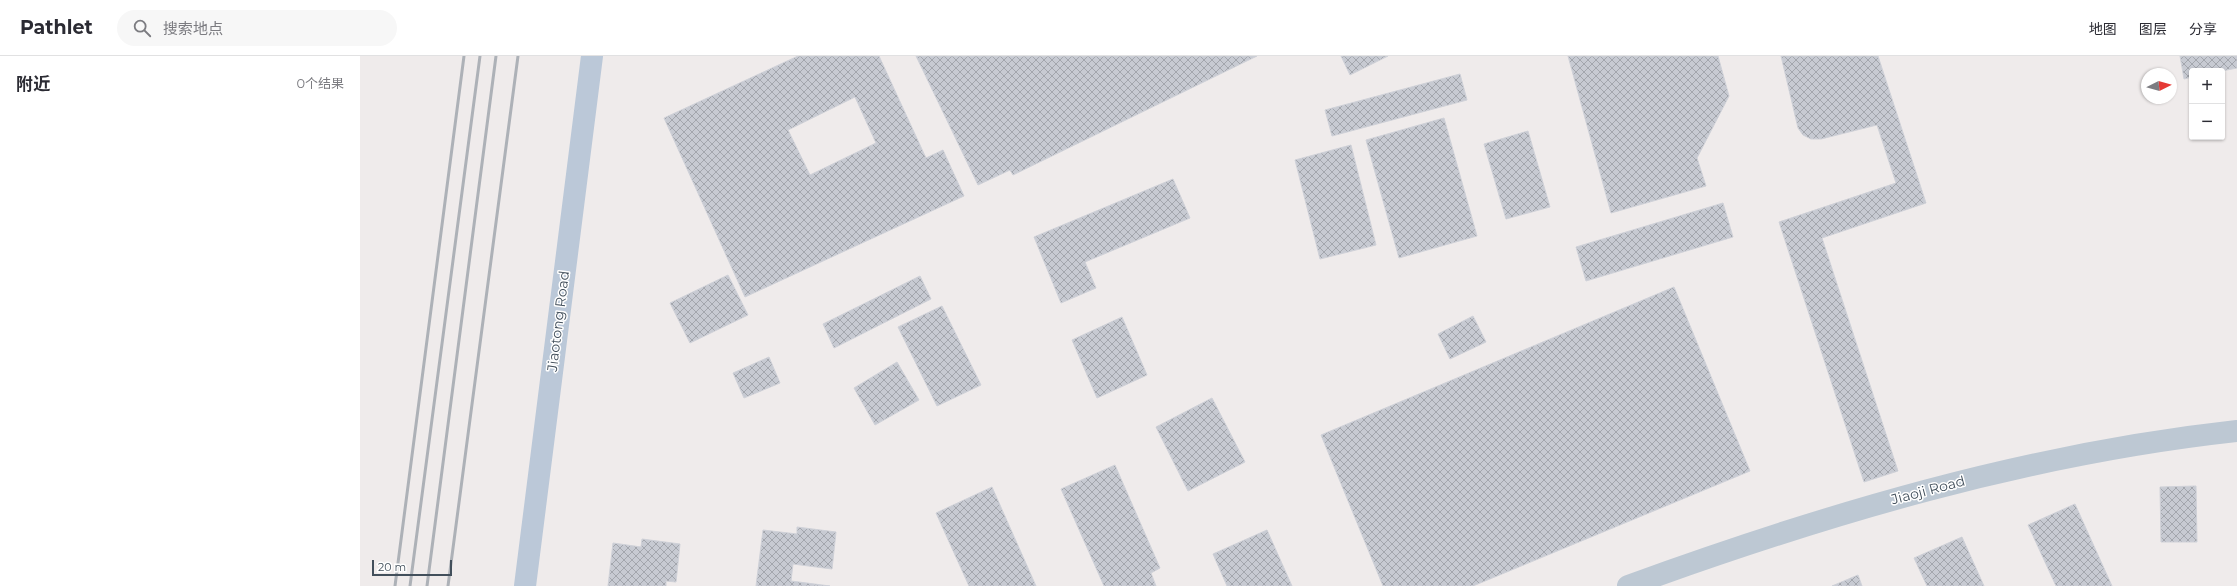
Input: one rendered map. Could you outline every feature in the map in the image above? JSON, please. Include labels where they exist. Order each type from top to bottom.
[{"type":"main road","name":"Jiaotong Road","points":[[525,586],[592,56]]},
{"type":"street","name":"Jiaoji Road","points":[[1628,586],[1726,550],[1876,504],[1987,474],[2088,452],[2171,438],[2237,431]]},
{"type":"building","points":[[798,56],[879,56],[926,158],[943,150],[964,196],[745,297],[664,118]],"holes":[[[855,97],[876,143],[810,175],[788,130]]]},
{"type":"building","points":[[916,56],[1257,56],[1013,175],[1010,170],[978,185]]},
{"type":"building","points":[[1341,56],[1388,56],[1350,75]]},
{"type":"building","points":[[1568,56],[1718,56],[1729,96],[1697,158],[1706,186],[1611,213]]},
{"type":"building","points":[[1781,56],[1878,56],[1926,203],[1822,238],[1898,471],[1864,482],[1779,222],[1896,183],[1877,125],[1821,139],[1811,139],[1803,135],[1798,128]]},
{"type":"building","points":[[2180,56],[2237,56],[2237,68],[2225,70],[2225,68],[2189,68],[2189,78],[2184,79]]},
{"type":"building","points":[[1460,74],[1467,100],[1332,136],[1325,110]]},
{"type":"building","points":[[1444,118],[1477,236],[1399,258],[1366,140]]},
{"type":"building","points":[[1528,131],[1550,207],[1506,219],[1484,144]]},
{"type":"building","points":[[1351,145],[1376,245],[1320,259],[1295,160]]},
{"type":"building","points":[[1173,179],[1190,218],[1085,262],[1096,288],[1061,303],[1034,237]]},
{"type":"building","points":[[1723,203],[1733,237],[1586,281],[1576,247]]},
{"type":"building","points":[[728,275],[748,315],[690,343],[670,303]]},
{"type":"building","points":[[920,276],[931,299],[834,348],[823,324]]},
{"type":"building","points":[[1674,287],[1750,471],[1473,586],[1383,586],[1321,435]]},
{"type":"building","points":[[942,306],[981,385],[937,406],[898,327]]},
{"type":"building","points":[[1473,316],[1486,342],[1450,359],[1438,334]]},
{"type":"building","points":[[1122,317],[1147,375],[1097,398],[1072,340]]},
{"type":"building","points":[[769,357],[780,383],[744,398],[733,373]]},
{"type":"building","points":[[897,362],[919,400],[875,425],[854,388]]},
{"type":"building","points":[[1212,398],[1245,462],[1188,491],[1156,427]]},
{"type":"building","points":[[1115,465],[1160,568],[1151,573],[1156,586],[1104,586],[1061,489]]},
{"type":"building","points":[[2196,486],[2197,542],[2161,542],[2160,487]]},
{"type":"building","points":[[992,487],[1036,586],[969,586],[936,513]]},
{"type":"building","points":[[2075,504],[2112,586],[2056,586],[2028,525]]},
{"type":"building","points":[[797,527],[836,532],[832,569],[793,564],[791,581],[830,586],[756,586],[763,530],[797,534]]},
{"type":"building","points":[[1267,530],[1292,586],[1227,586],[1213,554]]},
{"type":"building","points":[[1962,537],[1984,586],[1927,586],[1914,558]]},
{"type":"building","points":[[642,539],[680,544],[676,582],[666,581],[666,586],[608,586],[613,543],[641,547]]},
{"type":"building","points":[[1858,575],[1862,586],[1832,586]]},
{"type":"railway","points":[[395,586],[464,56]]},
{"type":"railway","points":[[410,586],[480,56]]},
{"type":"railway","points":[[427,586],[496,56]]},
{"type":"railway","points":[[448,586],[518,56]]}]
